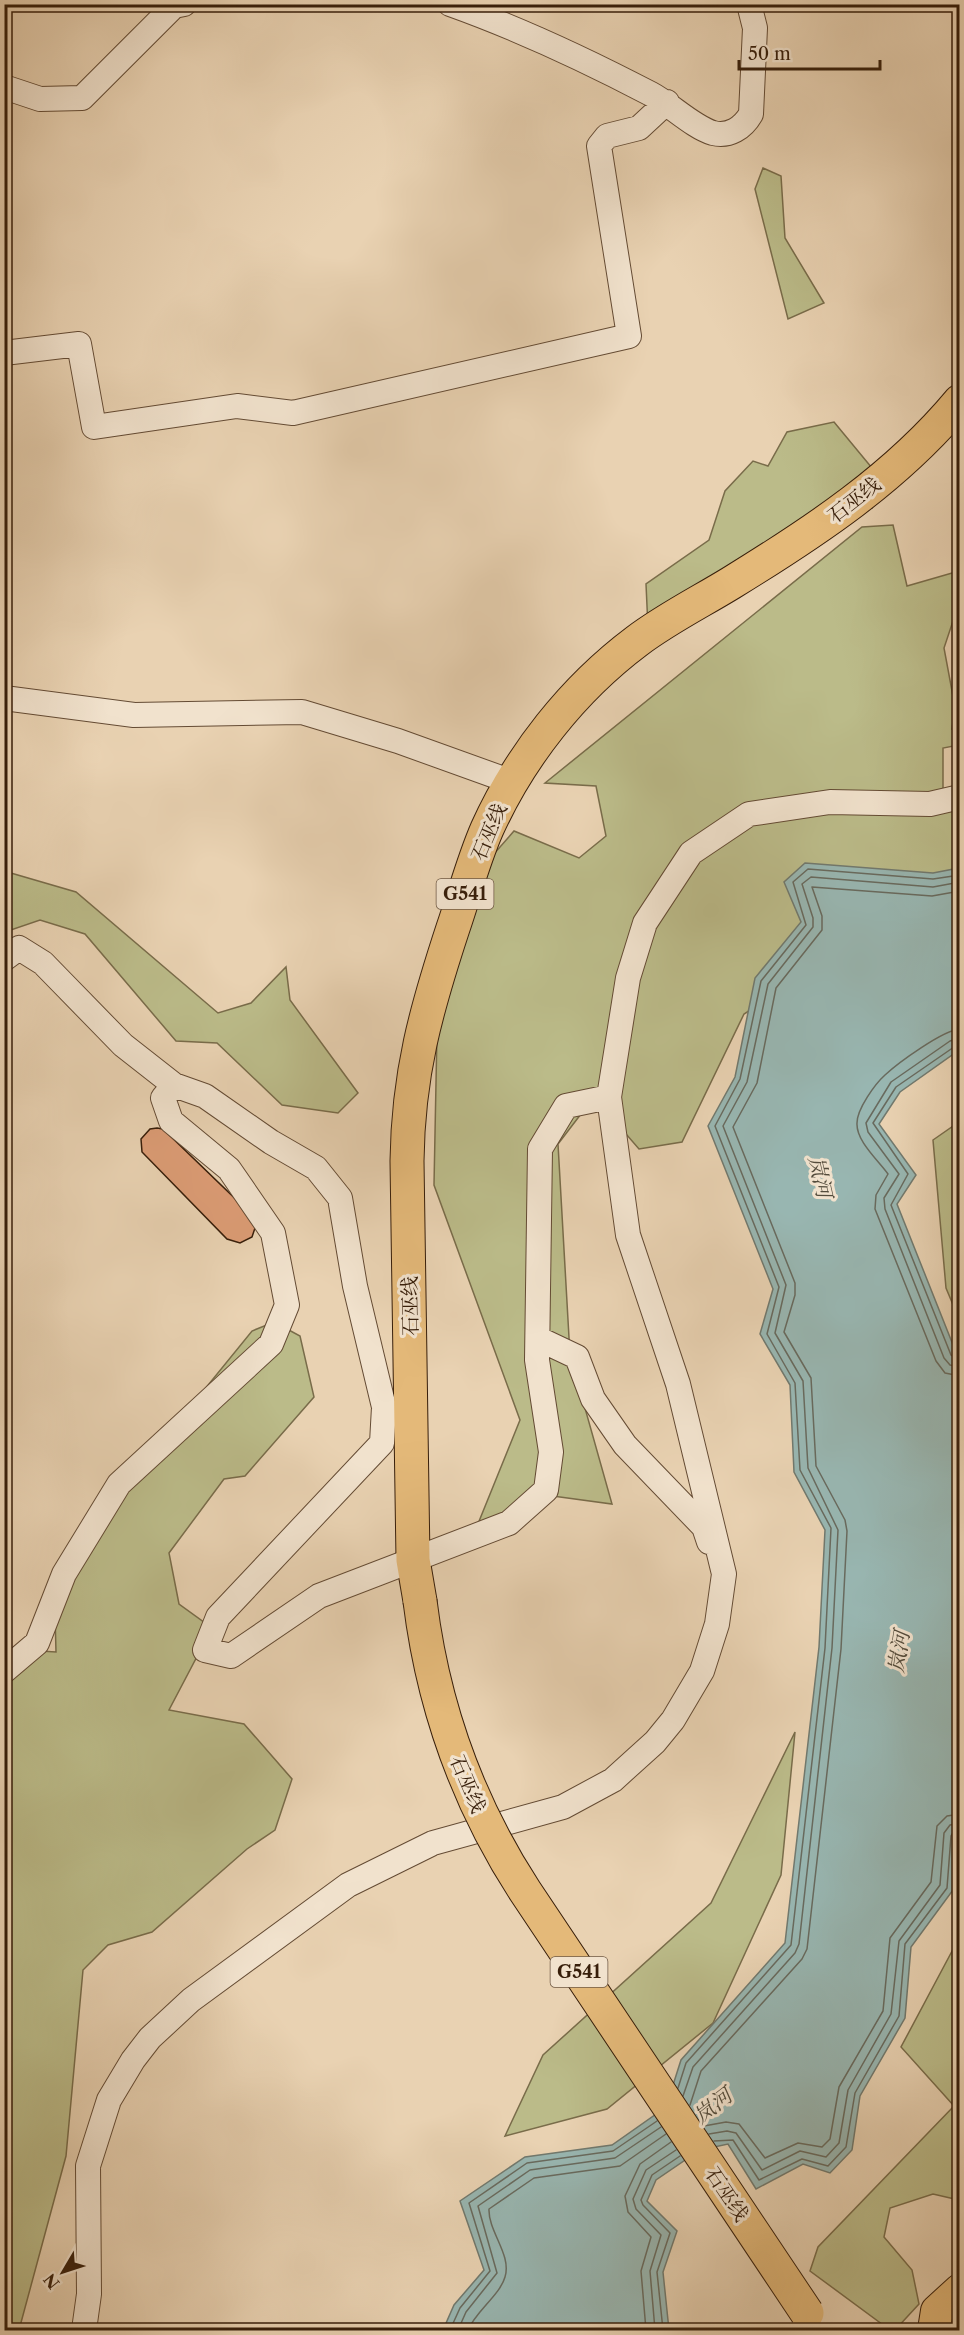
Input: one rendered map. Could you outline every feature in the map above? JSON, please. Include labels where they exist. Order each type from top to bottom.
[{"type":"highway","name":"石巫线","points":[[812,2322],[525,1891],[484,1821],[459,1766],[441,1711],[424,1638],[413,1560],[407,1161],[412,1079],[424,1016],[486,831],[512,782],[542,736],[613,660],[639,639],[781,552],[847,507],[891,470],[960,401]]},
{"type":"main road","points":[[934,2331],[937,2311],[960,2290]]},
{"type":"street","points":[[4,87],[40,99],[82,98],[174,6],[184,4]]},
{"type":"street","points":[[450,4],[579,57],[667,102],[711,132],[735,131],[747,121],[751,114],[755,28],[749,4]]},
{"type":"street","points":[[4,353],[79,344],[94,427],[237,406],[293,413],[630,336],[599,146],[607,136],[639,128],[667,102]]},
{"type":"street","points":[[4,698],[134,715],[302,712],[398,741],[512,782]]},
{"type":"street","points":[[84,2331],[89,2294],[88,2166],[100,2121],[120,2079],[150,2038],[191,2000],[348,1886],[433,1843],[563,1807],[613,1780],[655,1742],[684,1704],[702,1671],[717,1624],[724,1574],[678,1384],[628,1235],[609,1097],[628,978],[645,923],[692,853],[749,814],[830,802],[930,804],[960,797]]},
{"type":"street","points":[[4,959],[19,948],[43,963],[123,1045],[174,1085],[205,1096],[271,1142],[316,1168],[340,1198],[355,1286],[384,1407],[382,1443],[218,1617],[205,1650],[231,1656],[319,1596],[509,1523],[546,1490],[551,1452],[537,1360],[540,1149],[566,1106],[609,1097]]},
{"type":"street","points":[[4,1671],[38,1643],[64,1574],[119,1484],[271,1344],[287,1305],[273,1233],[228,1169],[171,1121],[163,1098],[174,1085]]},
{"type":"street","points":[[539,1339],[577,1357],[593,1399],[625,1445],[704,1527],[722,1586],[713,1681]]},
{"type":"green space","points":[[763,168],[781,176],[785,238],[824,303],[788,319],[755,189]]},
{"type":"green space","points":[[834,422],[872,468],[872,508],[817,516],[648,628],[646,584],[709,540],[725,491],[753,461],[768,466],[787,432]]},
{"type":"green space","points":[[893,525],[907,586],[959,571],[959,603],[944,648],[955,707],[952,729],[959,730],[959,745],[943,748],[943,795],[959,792],[959,905],[890,921],[744,1014],[682,1142],[639,1149],[594,1097],[558,1144],[570,1355],[612,1504],[538,1494],[469,1546],[520,1420],[434,1185],[437,1032],[471,880],[514,831],[579,858],[606,836],[596,786],[545,783],[862,527]]},
{"type":"green space","points":[[4,871],[76,892],[218,1013],[251,1003],[286,967],[290,1000],[358,1093],[338,1113],[282,1105],[217,1043],[176,1041],[85,934],[40,920],[5,932]]},
{"type":"green space","points":[[959,1122],[959,1319],[946,1288],[933,1140]]},
{"type":"green space","points":[[274,1322],[300,1336],[314,1397],[245,1476],[224,1479],[169,1553],[179,1604],[212,1628],[169,1710],[244,1724],[292,1779],[275,1830],[247,1849],[152,1932],[108,1945],[83,1970],[66,2156],[19,2330],[5,2330],[5,1682],[23,1650],[56,1652],[55,1614],[104,1513],[252,1331]]},
{"type":"green space","points":[[795,1732],[781,1875],[713,2023],[607,2109],[505,2136],[543,2055],[711,1903]]},
{"type":"green space","points":[[959,1938],[959,2200],[933,2194],[890,2208],[884,2237],[912,2270],[919,2304],[895,2330],[890,2330],[810,2271],[818,2247],[954,2106],[901,2047]]},
{"type":"water","name":"岚河","points":[[805,863],[933,873],[959,868],[959,1050],[900,1092],[879,1124],[916,1175],[897,1204],[959,1360],[960,1810],[953,1890],[911,1947],[905,2018],[860,2096],[852,2150],[830,2173],[803,2164],[756,2189],[728,2144],[700,2150],[656,2180],[647,2201],[677,2231],[663,2272],[669,2330],[443,2330],[454,2305],[484,2270],[460,2201],[525,2157],[612,2145],[666,2107],[681,2060],[785,1943],[819,1647],[825,1530],[794,1472],[790,1385],[760,1334],[773,1289],[708,1126],[735,1077],[755,978],[801,922],[784,882]]},
{"type":"building","points":[[150,1129],[163,1129],[250,1213],[256,1225],[252,1237],[240,1243],[227,1239],[142,1152],[141,1139]]}]
